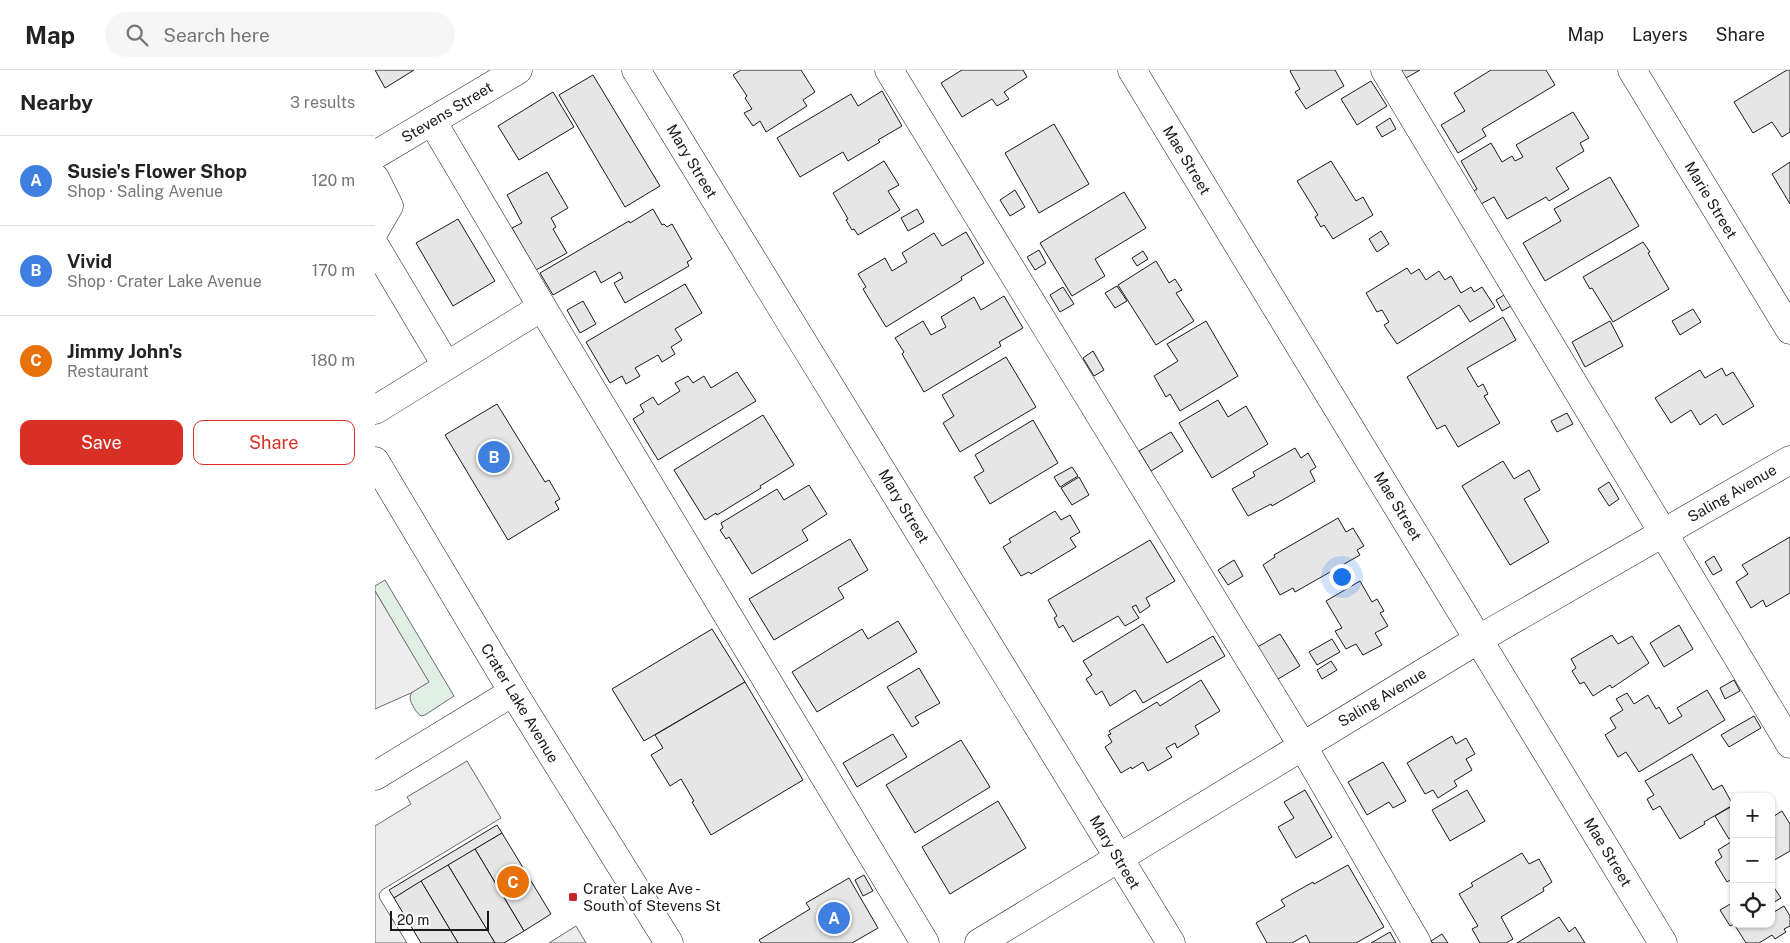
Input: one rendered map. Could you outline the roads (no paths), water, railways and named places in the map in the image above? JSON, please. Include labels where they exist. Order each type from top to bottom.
[{"type":"street","name":"Stevens Street","points":[[375,155],[518,70]]},
{"type":"street","name":"Mary Street","points":[[636,70],[1171,943]]},
{"type":"street","points":[[889,70],[1302,745],[1417,943]]},
{"type":"street","name":"Mae Street","points":[[1132,70],[1663,943]]},
{"type":"street","points":[[1385,70],[1790,744]]},
{"type":"street","name":"Marie Street","points":[[1632,70],[1790,330]]},
{"type":"street","points":[[432,121],[925,943]]},
{"type":"street","points":[[375,178],[389,206],[375,230]]},
{"type":"street","points":[[375,246],[446,365]]},
{"type":"street","points":[[375,410],[542,307]]},
{"type":"street","name":"Saling Avenue","points":[[979,943],[1479,639],[1790,460]]},
{"type":"street","name":"Crater Lake Avenue","points":[[375,461],[513,692],[669,943]]},
{"type":"street","points":[[375,776],[513,692]]},
{"type":"place","name":"Vivid","points":[[494,457]]},
{"type":"place","name":"Jimmy John's","points":[[513,882]]},
{"type":"place","name":"Crater Lake Ave - South of Stevens St","points":[[573,897]]},
{"type":"place","name":"Susie's Flower Shop","points":[[834,918]]}]
